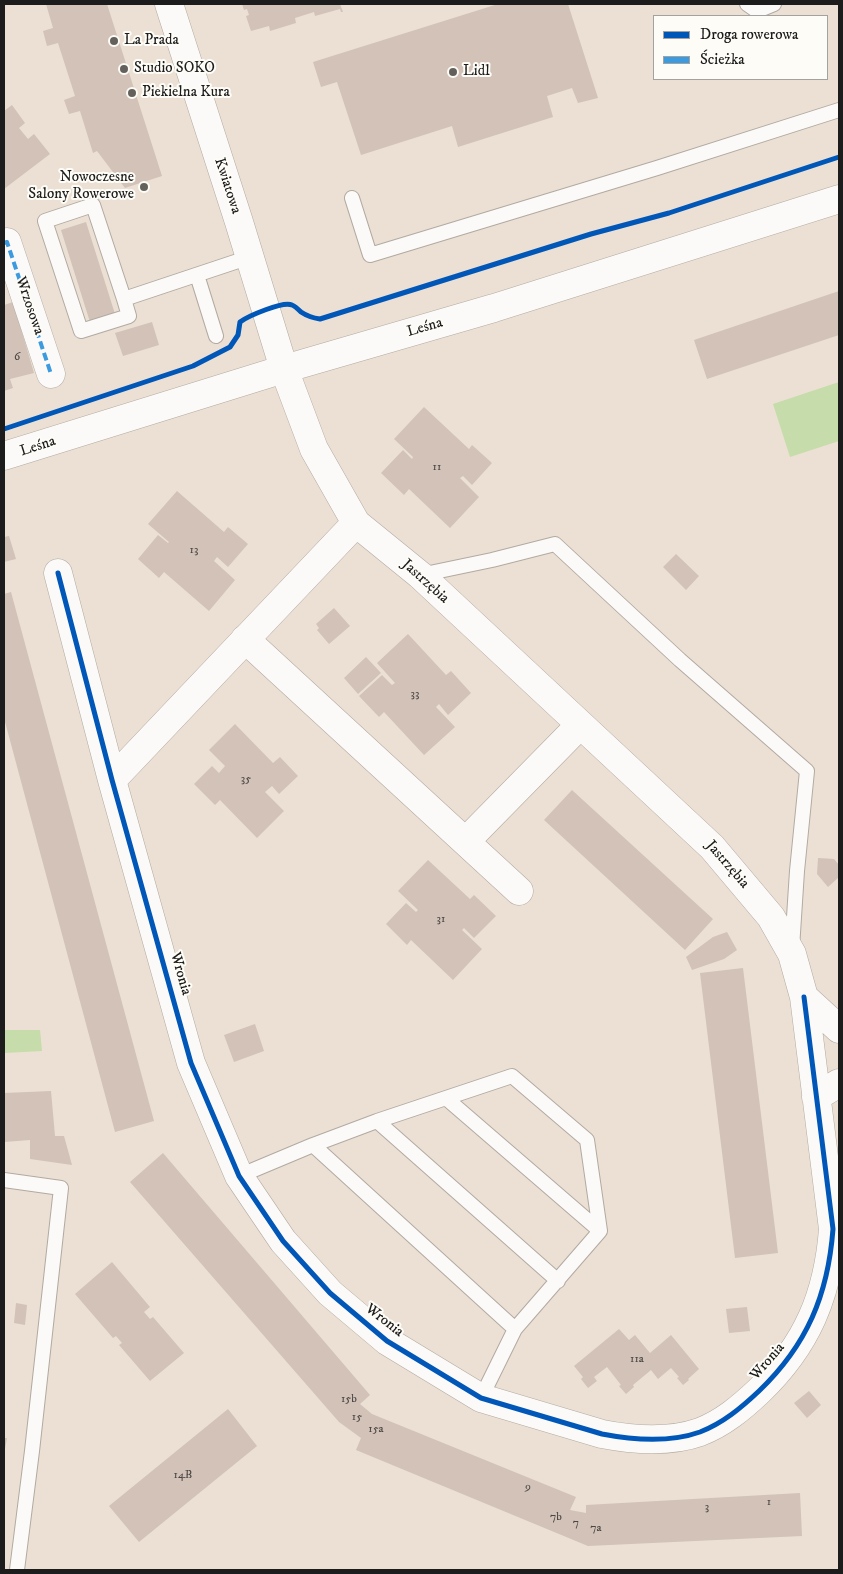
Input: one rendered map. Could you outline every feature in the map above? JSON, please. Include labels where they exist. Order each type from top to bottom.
[{"type":"street","name":"Kwiatowa","points":[[170,4],[284,369]]},
{"type":"street","name":"Leśna","points":[[6,457],[284,369],[494,308],[839,199]]},
{"type":"street","name":"Wrzosowa","points":[[4,243],[7,242],[51,374]]},
{"type":"street","name":"Jastrzębia","points":[[284,369],[314,449],[356,523],[420,575],[712,847],[771,917],[792,954],[804,997]]},
{"type":"street","points":[[112,780],[356,523]]},
{"type":"street","name":"Wronia","points":[[58,573],[112,780],[192,1063],[239,1176],[283,1241],[330,1293],[387,1341],[481,1398],[602,1434],[649,1440],[698,1432],[720,1423],[742,1407],[781,1369],[795,1351],[815,1311],[822,1290],[833,1229],[804,997]]},
{"type":"street","points":[[245,639],[519,891]]},
{"type":"street","points":[[466,842],[580,725]]},
{"type":"street","points":[[804,997],[839,1029]]},
{"type":"street","points":[[816,1097],[839,1083]]},
{"type":"lane","points":[[747,4],[758,11],[774,4]]},
{"type":"lane","points":[[352,198],[370,255],[657,168],[839,110]]},
{"type":"lane","points":[[93,205],[124,299],[129,316],[81,332],[45,221],[93,205]]},
{"type":"lane","points":[[124,299],[250,257]]},
{"type":"lane","points":[[197,275],[216,336]]},
{"type":"lane","points":[[420,575],[555,544],[680,660],[807,771],[797,871],[792,954]]},
{"type":"lane","points":[[239,1176],[313,1145],[378,1121],[512,1076],[587,1140],[600,1231],[515,1328],[481,1398]]},
{"type":"lane","points":[[448,1099],[600,1231]]},
{"type":"lane","points":[[378,1121],[558,1281]]},
{"type":"lane","points":[[313,1145],[515,1328]]},
{"type":"lane","points":[[4,1180],[62,1188],[32,1451],[16,1570]]},
{"type":"green space","points":[[839,382],[839,441],[790,457],[773,404]]},
{"type":"green space","points":[[4,1030],[40,1030],[42,1051],[4,1053]]},
{"type":"building","points":[[46,4],[107,4],[162,176],[125,188],[97,151],[93,153],[80,111],[69,114],[64,100],[75,96],[58,43],[47,46],[43,31],[53,28]]},
{"type":"building","points":[[242,4],[340,4],[343,12],[340,9],[315,16],[314,12],[295,18],[296,23],[270,31],[269,26],[251,31],[246,16],[249,15],[247,9],[244,10]]},
{"type":"building","name":"Lidl","points":[[498,4],[568,4],[598,98],[578,103],[572,88],[547,96],[553,117],[458,147],[452,126],[361,155],[337,82],[321,87],[313,62]]},
{"type":"building","points":[[12,105],[25,123],[19,128],[28,139],[34,134],[50,154],[4,189],[4,111]]},
{"type":"building","points":[[86,222],[115,314],[90,322],[61,230]]},
{"type":"building","points":[[839,291],[839,335],[707,379],[694,340]]},
{"type":"building","points":[[13,302],[34,373],[10,379],[13,388],[4,391],[4,305]]},
{"type":"building","points":[[152,322],[159,345],[123,356],[115,333]]},
{"type":"building","points":[[424,407],[469,449],[472,445],[492,463],[472,485],[463,476],[460,478],[479,497],[450,528],[409,489],[404,495],[381,473],[403,450],[412,459],[413,457],[394,439]]},
{"type":"building","points":[[177,491],[224,532],[228,527],[248,544],[228,567],[217,557],[214,561],[235,580],[209,611],[164,572],[159,578],[138,559],[158,535],[169,542],[148,524]]},
{"type":"building","points":[[9,536],[16,559],[4,562],[4,537]]},
{"type":"building","points":[[676,554],[699,576],[686,590],[663,567]]},
{"type":"building","points":[[11,592],[154,1121],[115,1132],[4,718],[4,594]]},
{"type":"building","points":[[334,608],[350,626],[329,644],[317,630],[319,628],[316,624]]},
{"type":"building","points":[[408,634],[446,675],[451,671],[471,693],[448,715],[439,704],[436,707],[455,727],[424,755],[384,712],[379,717],[359,696],[382,675],[392,685],[395,683],[377,663]]},
{"type":"building","points":[[366,657],[381,673],[358,694],[344,678]]},
{"type":"building","points":[[235,724],[273,763],[280,757],[298,776],[279,794],[272,786],[265,792],[284,811],[257,838],[220,800],[215,805],[194,784],[212,766],[219,773],[225,766],[209,750]]},
{"type":"building","points":[[572,790],[713,919],[685,950],[544,820]]},
{"type":"building","points":[[818,858],[834,859],[839,865],[839,877],[828,887],[817,874]]},
{"type":"building","points":[[428,860],[470,899],[474,895],[496,916],[474,938],[464,928],[462,930],[482,949],[453,980],[411,940],[407,945],[386,924],[406,903],[416,912],[418,910],[398,891]]},
{"type":"building","points":[[727,932],[737,950],[724,959],[692,970],[686,957],[713,937]]},
{"type":"building","points":[[743,968],[778,1253],[735,1258],[700,973]]},
{"type":"building","points":[[255,1024],[264,1051],[234,1062],[224,1035]]},
{"type":"building","points":[[51,1091],[55,1136],[64,1136],[72,1165],[30,1159],[30,1140],[4,1142],[4,1093]]},
{"type":"building","points":[[163,1153],[370,1395],[360,1404],[372,1414],[576,1497],[570,1510],[586,1513],[586,1505],[800,1493],[802,1536],[588,1546],[356,1450],[361,1438],[339,1422],[130,1182]]},
{"type":"building","points":[[112,1262],[150,1307],[144,1312],[150,1319],[153,1317],[184,1353],[150,1381],[119,1345],[122,1343],[116,1336],[113,1338],[75,1294]]},
{"type":"building","points":[[16,1303],[27,1305],[25,1325],[14,1323]]},
{"type":"building","points":[[747,1307],[750,1331],[729,1333],[726,1309]]},
{"type":"building","points":[[619,1329],[629,1340],[635,1335],[650,1353],[671,1335],[699,1369],[683,1385],[671,1368],[658,1379],[651,1370],[633,1385],[634,1387],[626,1394],[607,1367],[594,1377],[597,1381],[588,1388],[581,1379],[583,1377],[574,1366]]},
{"type":"building","points":[[809,1391],[821,1405],[807,1418],[794,1403]]},
{"type":"building","points":[[228,1409],[257,1446],[139,1542],[109,1506]]},
{"type":"building","points":[[4,1438],[7,1438],[5,1449],[4,1449]]},
{"type":"marked path","points":[[4,243],[7,242],[51,374]]},
{"type":"cycle path","points":[[4,429],[193,366],[230,347],[238,335],[240,322],[274,307],[292,305],[306,315],[320,319],[591,234],[669,213],[839,157]]},
{"type":"cycle path","points":[[58,573],[112,780],[191,1063],[239,1176],[283,1241],[330,1293],[387,1341],[481,1398],[602,1434],[638,1439],[664,1439],[700,1432],[716,1424],[745,1403],[776,1374],[790,1356],[812,1318],[826,1276],[833,1229],[804,997]]},
{"type":"place","name":"La Prada","points":[[114,41]]},
{"type":"place","name":"Studio SOKO","points":[[124,69]]},
{"type":"place","name":"Lidl","points":[[453,72]]},
{"type":"place","name":"Piekielna Kura","points":[[132,93]]},
{"type":"place","name":"Nowoczesne Salony Rowerowe","points":[[144,187]]}]
